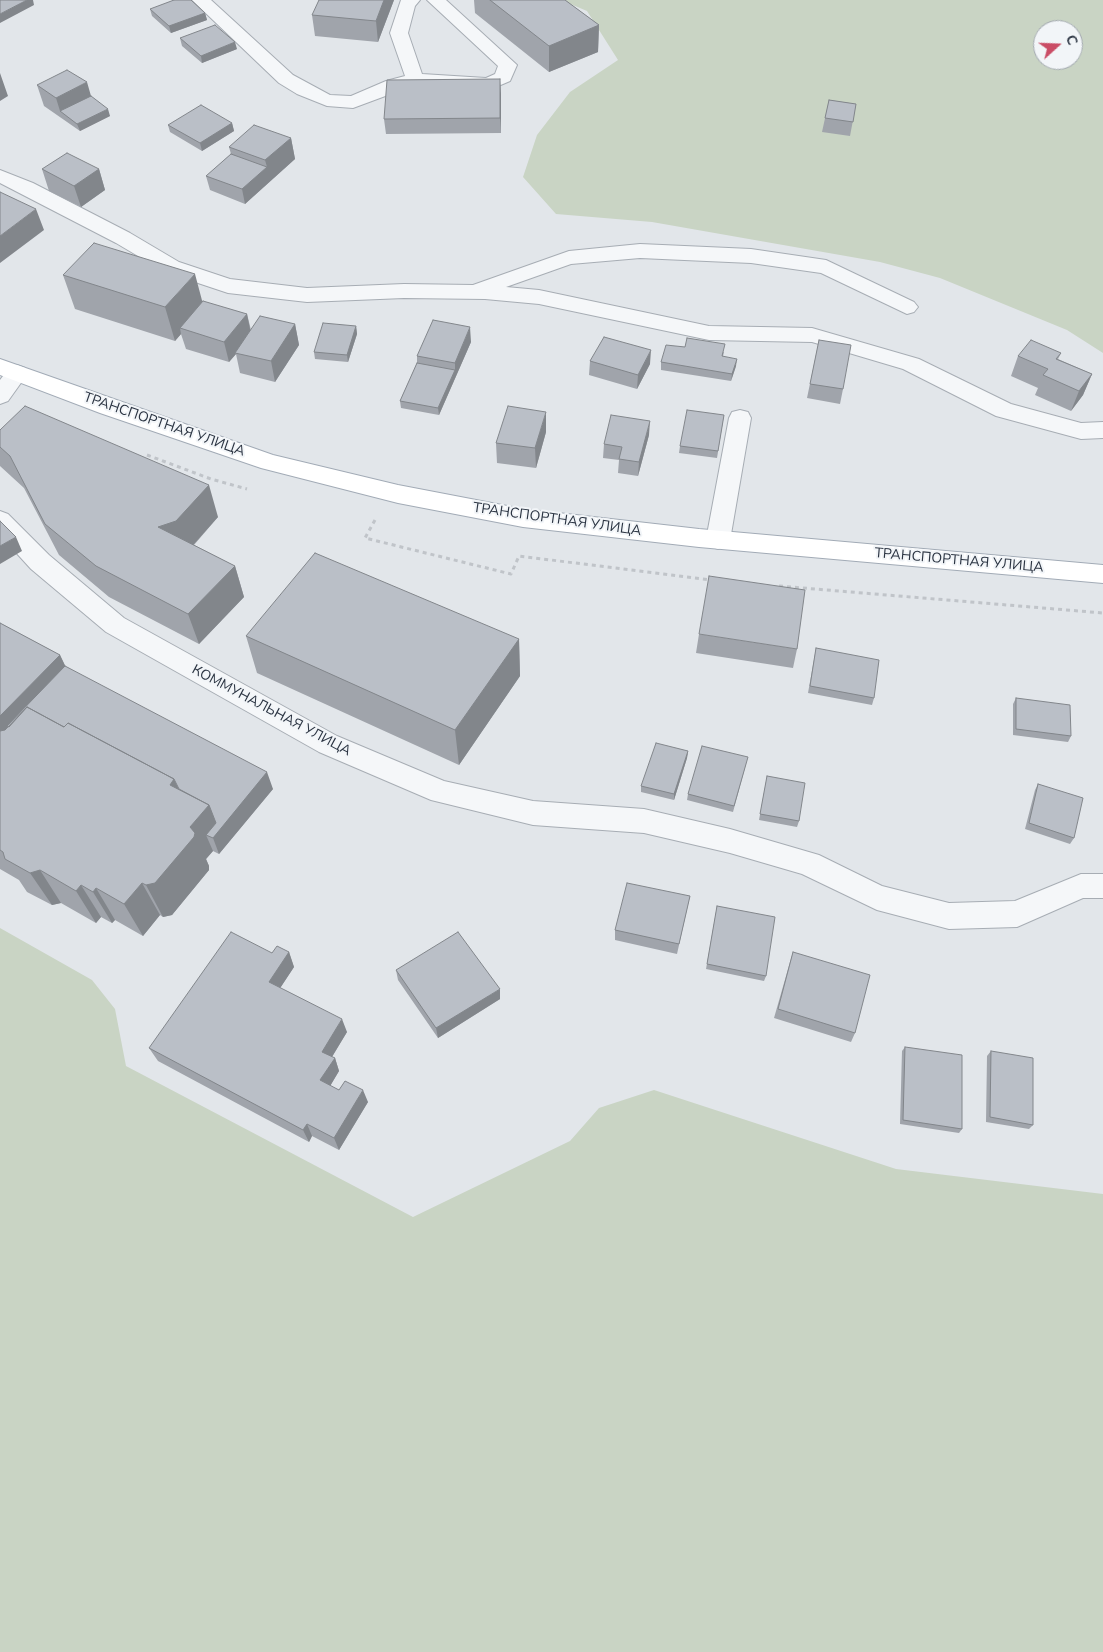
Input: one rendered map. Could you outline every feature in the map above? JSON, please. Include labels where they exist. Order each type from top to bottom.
[{"type":"main road","name":"ТРАНСПОРТНАЯ УЛИЦА","points":[[7,373],[269,462],[398,494],[523,518],[718,540],[1103,574]]},
{"type":"street","points":[[201,0],[286,79],[304,90],[327,100],[353,102],[393,85],[415,79],[489,84],[504,77],[508,66],[436,0]]},
{"type":"street","points":[[411,0],[406,4],[399,33],[415,79]]},
{"type":"street","points":[[0,176],[26,187],[97,224],[172,267],[228,286],[306,295],[404,291],[472,292],[539,297],[709,333],[812,335],[911,364],[1004,410],[1080,431],[1103,430]]},
{"type":"street","points":[[472,292],[570,258],[640,251],[751,256],[826,267],[907,307]]},
{"type":"street","points":[[0,396],[7,373]]},
{"type":"street","points":[[718,540],[740,418]]},
{"type":"street","name":"КОММУНАЛЬНАЯ УЛИЦА","points":[[0,520],[40,562],[115,625],[328,744],[441,792],[533,813],[644,821],[730,841],[809,864],[876,897],[949,916],[1017,914],[1081,886],[1103,886]]},
{"type":"path","points":[[140,452],[211,479],[252,490]]},
{"type":"path","points":[[375,520],[365,538],[511,574],[519,556],[716,581]]},
{"type":"path","points":[[773,586],[1103,613]]},
{"type":"green space","points":[[561,0],[1103,0],[1103,353],[1067,330],[940,278],[880,262],[652,222],[556,214],[523,177],[537,135],[570,92],[618,60],[587,11]]},
{"type":"green space","points":[[0,928],[92,980],[115,1009],[126,1066],[413,1217],[570,1141],[599,1108],[654,1090],[896,1169],[1103,1194],[1103,1652],[0,1652]]},
{"type":"building","points":[[0,0],[27,0],[0,14]]},
{"type":"building","points":[[174,0],[191,0],[205,13],[169,26],[150,9]]},
{"type":"building","points":[[319,0],[384,0],[376,21],[312,15]]},
{"type":"building","points":[[490,0],[565,0],[599,25],[549,46]]},
{"type":"building","points":[[215,25],[235,42],[201,56],[180,38]]},
{"type":"building","points":[[67,70],[87,82],[56,98],[37,85]]},
{"type":"building","points":[[500,79],[500,118],[384,119],[387,80]]},
{"type":"building","points":[[91,96],[108,109],[77,124],[60,111]]},
{"type":"building","points":[[829,100],[856,104],[853,122],[825,118]]},
{"type":"building","points":[[201,105],[232,123],[200,143],[168,125]]},
{"type":"building","points":[[254,125],[291,138],[265,160],[229,147]]},
{"type":"building","points":[[67,153],[99,169],[74,186],[42,169]]},
{"type":"building","points":[[231,154],[267,167],[242,189],[206,176]]},
{"type":"building","points":[[0,192],[36,209],[0,236]]},
{"type":"building","points":[[94,243],[195,274],[165,307],[63,275]]},
{"type":"building","points":[[203,301],[247,314],[224,342],[180,328]]},
{"type":"building","points":[[260,316],[295,324],[271,361],[235,353]]},
{"type":"building","points":[[433,320],[470,327],[455,363],[417,356]]},
{"type":"building","points":[[323,323],[356,326],[347,355],[314,352]]},
{"type":"building","points":[[604,337],[651,350],[638,375],[590,361]]},
{"type":"building","points":[[687,338],[725,344],[722,356],[737,359],[732,374],[661,362],[666,345],[685,347]]},
{"type":"building","points":[[819,340],[851,345],[843,389],[810,384]]},
{"type":"building","points":[[1031,340],[1061,353],[1056,359],[1092,374],[1079,391],[1043,375],[1048,369],[1018,356]]},
{"type":"building","points":[[417,363],[455,370],[438,408],[400,401]]},
{"type":"building","points":[[25,406],[209,485],[176,521],[158,527],[235,566],[188,614],[96,566],[45,524],[10,456],[0,447],[0,430]]},
{"type":"building","points":[[508,406],[546,412],[535,448],[496,443]]},
{"type":"building","points":[[687,410],[724,415],[718,451],[680,446]]},
{"type":"building","points":[[611,415],[650,421],[639,462],[619,459],[622,447],[604,444]]},
{"type":"building","points":[[0,521],[16,537],[0,546]]},
{"type":"building","points":[[315,553],[519,639],[455,730],[246,636]]},
{"type":"building","points":[[709,576],[805,590],[797,649],[699,634]]},
{"type":"building","points":[[0,623],[60,655],[0,716]]},
{"type":"building","points":[[816,648],[879,660],[874,698],[810,686]]},
{"type":"building","points":[[65,666],[267,772],[213,838],[206,835],[216,823],[209,805],[179,789],[174,779],[68,723],[64,727],[27,707],[9,727],[7,726]]},
{"type":"building","points":[[1016,698],[1070,705],[1071,736],[1016,729]]},
{"type":"building","points":[[27,707],[64,727],[68,723],[174,779],[170,785],[209,805],[190,827],[195,833],[194,837],[155,883],[146,885],[142,883],[124,904],[96,888],[93,892],[81,885],[76,891],[40,870],[30,873],[5,859],[3,852],[0,850],[0,731],[5,730]]},
{"type":"building","points":[[656,743],[688,751],[674,794],[641,786]]},
{"type":"building","points":[[702,746],[748,757],[734,806],[688,794]]},
{"type":"building","points":[[767,776],[805,783],[799,821],[760,814]]},
{"type":"building","points":[[1038,784],[1083,798],[1074,838],[1029,823]]},
{"type":"building","points":[[627,883],[690,896],[679,944],[615,930]]},
{"type":"building","points":[[717,906],[775,917],[766,976],[707,964]]},
{"type":"building","points":[[231,932],[272,953],[277,946],[289,952],[269,982],[342,1019],[322,1052],[335,1058],[320,1080],[339,1090],[345,1081],[363,1090],[334,1138],[307,1124],[303,1130],[149,1048]]},
{"type":"building","points":[[458,932],[500,989],[436,1028],[396,970]]},
{"type":"building","points":[[793,952],[870,975],[855,1033],[778,1009]]},
{"type":"building","points":[[905,1047],[962,1055],[962,1129],[903,1120]]},
{"type":"building","points":[[991,1051],[1033,1058],[1033,1125],[990,1117]]}]
